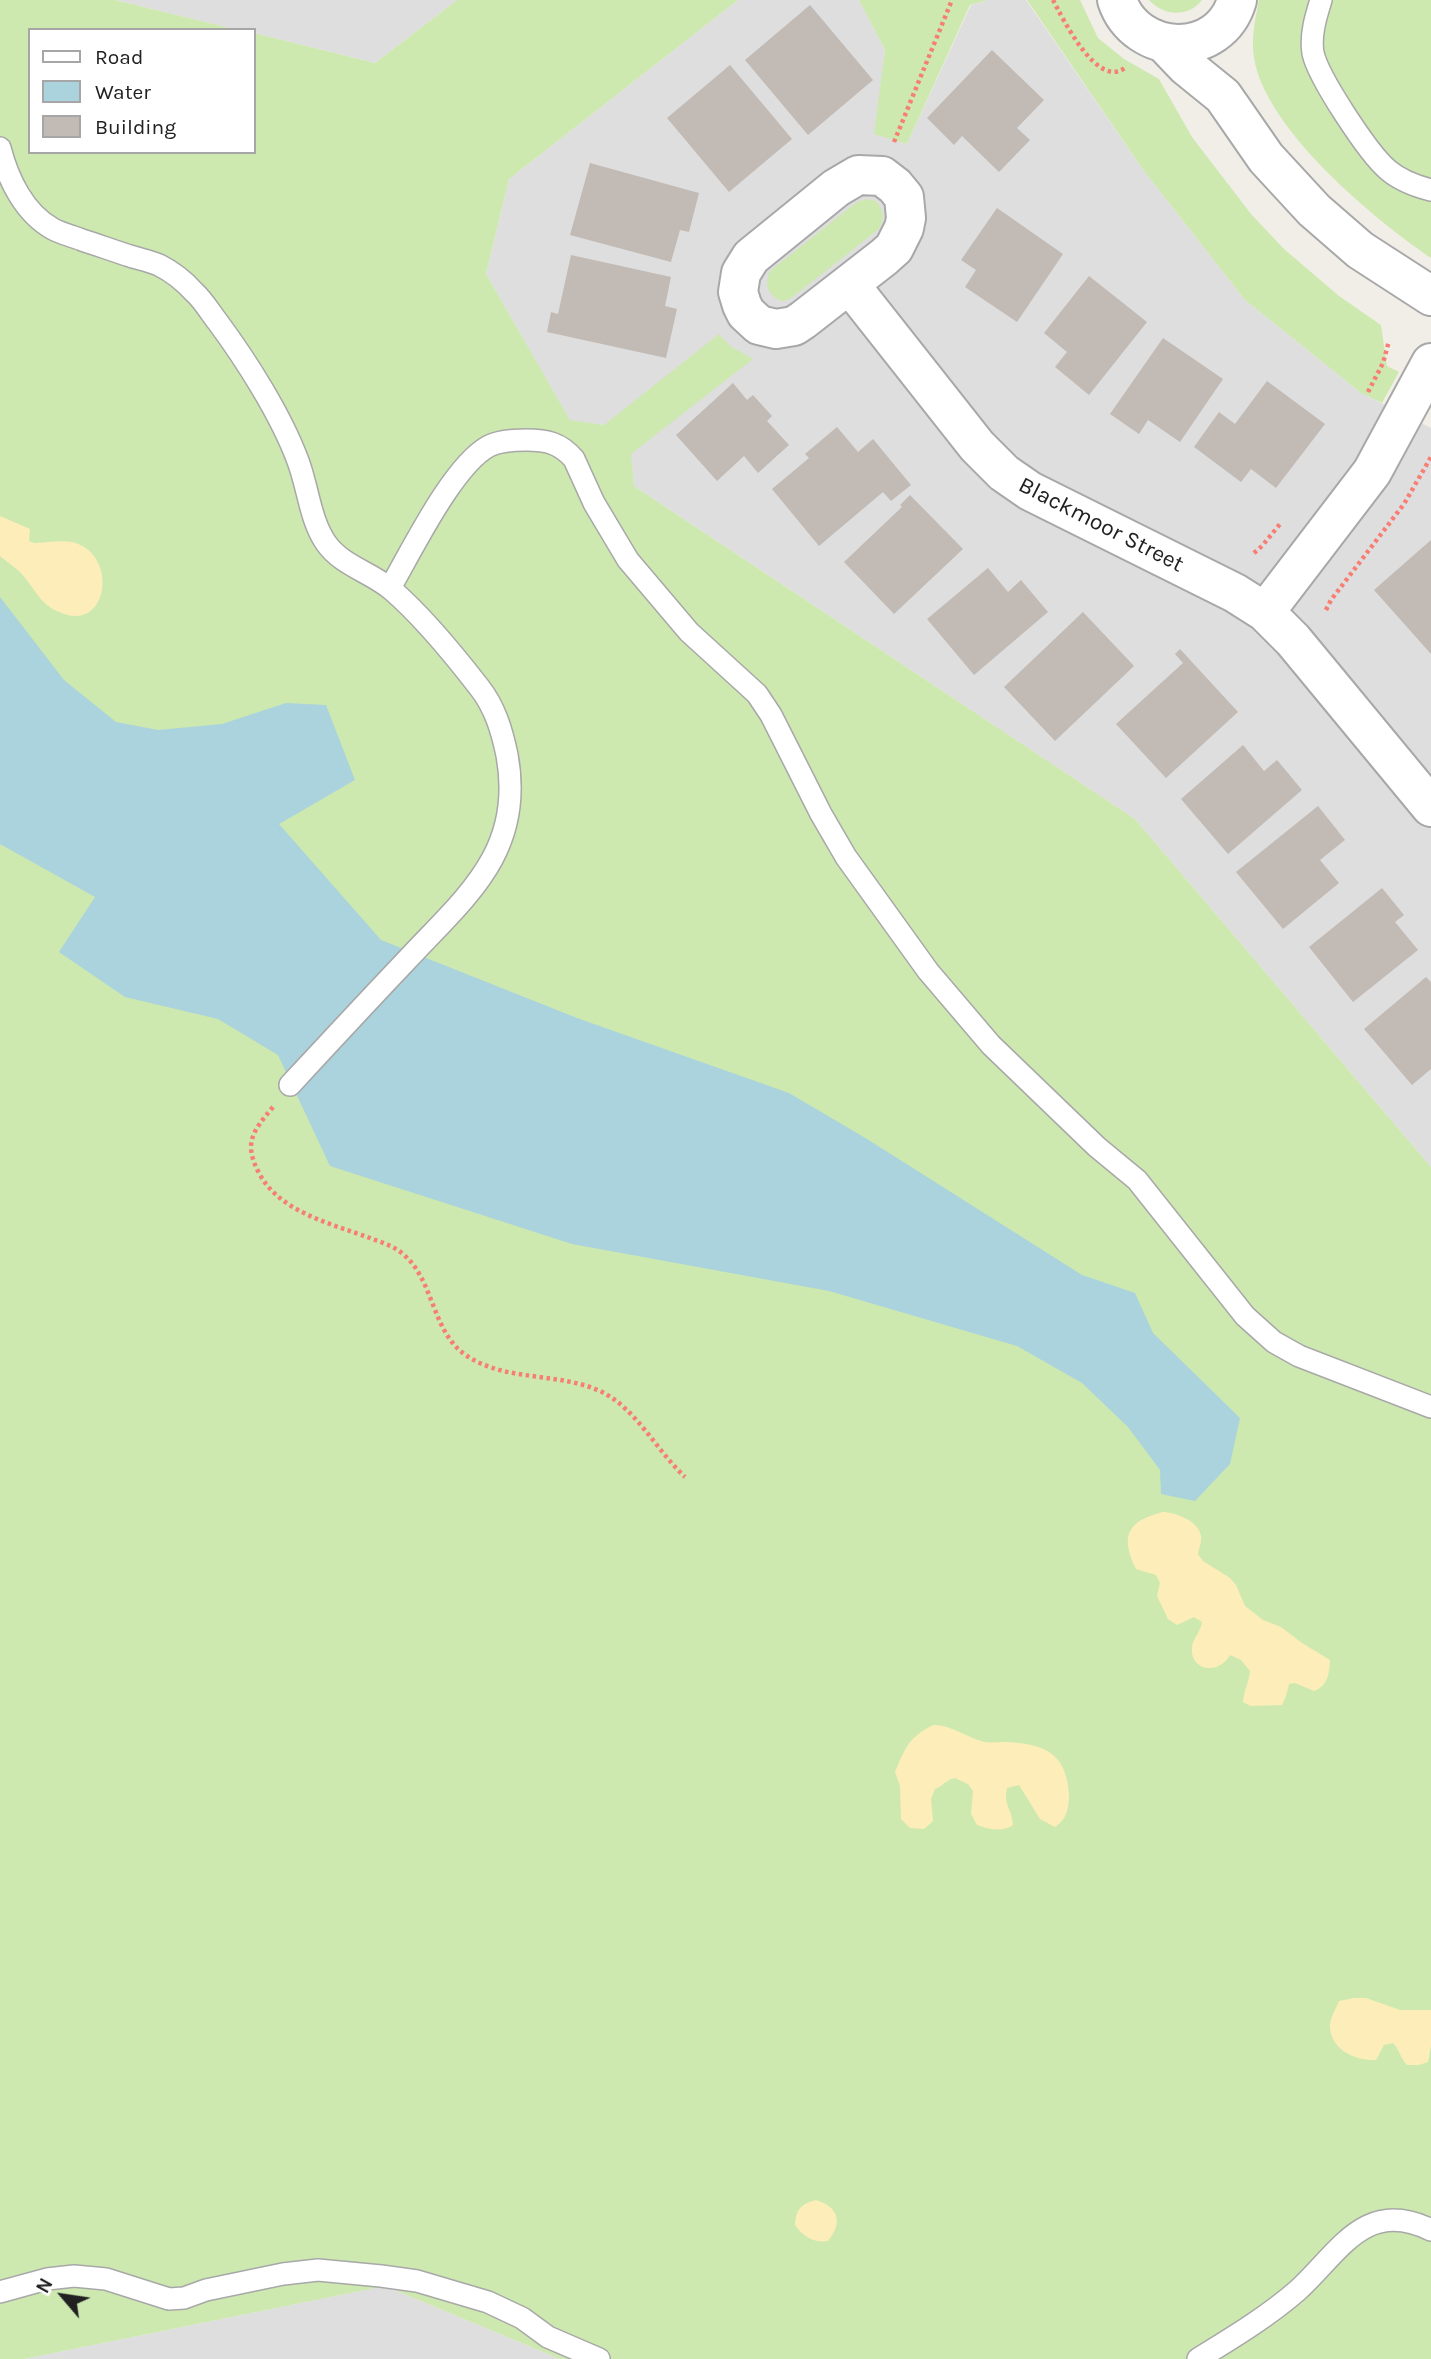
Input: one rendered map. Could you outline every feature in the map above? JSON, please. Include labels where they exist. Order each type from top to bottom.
[{"type":"street","points":[[1116,0],[1129,23],[1144,36],[1148,51]]},
{"type":"street","points":[[1148,51],[1206,38],[1223,26],[1235,4]]},
{"type":"street","points":[[1223,96],[1227,45],[1235,4]]},
{"type":"street","points":[[1148,51],[1186,66],[1223,96],[1266,158],[1314,210],[1360,250],[1431,296]]},
{"type":"street","points":[[858,176],[882,176],[904,197],[904,228],[894,248],[849,285],[794,326],[776,329],[759,325],[752,320],[742,305],[738,292],[741,273],[751,257],[836,188],[858,176]]},
{"type":"street","name":"Blackmoor Street","points":[[849,285],[977,446],[1004,473],[1030,491],[1235,593],[1265,612],[1293,640],[1431,807]]},
{"type":"street","points":[[1265,612],[1372,472],[1431,363]]},
{"type":"lane","points":[[1321,0],[1312,39],[1313,50],[1316,63],[1341,108],[1382,165],[1412,185],[1431,190]]},
{"type":"lane","points":[[0,148],[6,172],[22,200],[53,229],[159,265],[195,293],[241,353],[295,452],[312,511],[328,547],[340,559],[390,588],[425,623],[481,688],[494,709],[502,733],[510,776],[510,794],[506,827],[498,851],[476,885],[452,914],[290,1085]]},
{"type":"lane","points":[[390,588],[427,523],[460,472],[475,455],[491,445],[523,440],[557,444],[567,451],[574,459],[608,528],[628,560],[689,632],[757,694],[771,715],[846,857],[928,971],[991,1045],[1097,1147],[1137,1180],[1245,1315],[1275,1342],[1299,1356],[1431,1407]]},
{"type":"lane","points":[[1198,2359],[1297,2291],[1348,2238],[1369,2225],[1397,2218],[1414,2221],[1431,2230]]},
{"type":"lane","points":[[0,2292],[47,2279],[74,2276],[106,2278],[169,2299],[184,2298],[206,2290],[284,2274],[318,2270],[349,2272],[416,2281],[488,2302],[522,2318],[548,2337],[599,2359]]},
{"type":"path","points":[[893,145],[952,0]]},
{"type":"path","points":[[1053,0],[1075,40],[1100,67],[1115,72],[1123,71],[1148,51]]},
{"type":"path","points":[[1366,397],[1383,363],[1389,341]]},
{"type":"path","points":[[1326,610],[1404,504],[1431,457]]},
{"type":"path","points":[[1254,553],[1285,517]]},
{"type":"path","points":[[290,1085],[259,1124],[250,1147],[260,1176],[272,1193],[311,1215],[400,1251],[422,1278],[443,1328],[466,1356],[485,1365],[517,1374],[582,1385],[601,1392],[630,1412],[667,1460],[685,1477]]},
{"type":"shaded area","points":[[115,0],[457,0],[375,63],[256,33],[256,28],[230,28]]},
{"type":"shaded area","points":[[738,0],[859,0],[885,50],[875,134],[907,144],[971,5],[988,0],[1026,0],[1144,171],[1245,300],[1361,393],[1431,428],[1431,1167],[1135,819],[634,486],[630,454],[604,425],[570,421],[486,274],[509,179]]},
{"type":"shaded area","points":[[385,2286],[560,2359],[24,2359]]},
{"type":"green space","points":[[0,0],[115,0],[230,28],[28,28],[28,154],[256,154],[256,33],[375,63],[457,0],[738,0],[509,179],[486,274],[570,420],[604,425],[719,334],[730,346],[753,359],[631,454],[634,486],[1135,819],[1431,1167],[1431,2359],[560,2359],[385,2286],[24,2359],[0,2359]]},
{"type":"green space","points":[[859,0],[988,0],[970,5],[907,144],[874,134],[885,50]]},
{"type":"green space","points":[[1027,0],[1080,0],[1098,38],[1124,59],[1159,79],[1192,137],[1251,214],[1284,249],[1339,296],[1381,325],[1387,366],[1399,372],[1382,403],[1361,393],[1245,300],[1144,171]]},
{"type":"green space","points":[[1149,0],[1202,0],[1190,10],[1176,13],[1162,9]]},
{"type":"green space","points":[[1259,0],[1431,0],[1431,258],[1353,197],[1300,143],[1279,114],[1263,86],[1254,58],[1253,36]]},
{"type":"green space","points":[[867,199],[876,201],[881,208],[883,218],[879,229],[790,299],[781,301],[770,292],[767,280],[770,271],[857,202]]},
{"type":"sand","points":[[0,516],[30,529],[29,541],[34,543],[68,541],[87,549],[97,561],[102,576],[102,590],[97,603],[88,613],[75,616],[51,608],[21,573],[0,556]]},
{"type":"sand","points":[[1163,1512],[1180,1516],[1196,1526],[1201,1538],[1198,1554],[1203,1561],[1230,1578],[1245,1606],[1263,1620],[1281,1627],[1330,1660],[1325,1683],[1319,1689],[1314,1691],[1295,1683],[1289,1684],[1282,1705],[1251,1706],[1243,1702],[1250,1671],[1241,1660],[1230,1655],[1225,1662],[1212,1668],[1206,1668],[1195,1661],[1192,1645],[1202,1622],[1194,1617],[1177,1625],[1168,1619],[1157,1596],[1160,1583],[1156,1575],[1136,1569],[1128,1547],[1128,1539],[1134,1525]]},
{"type":"sand","points":[[933,1725],[947,1727],[985,1742],[1032,1745],[1051,1753],[1058,1760],[1067,1780],[1069,1804],[1062,1820],[1055,1827],[1040,1819],[1019,1785],[1007,1788],[1006,1794],[1013,1825],[999,1830],[977,1825],[971,1814],[973,1791],[968,1784],[955,1778],[935,1789],[931,1799],[933,1821],[924,1829],[910,1828],[901,1819],[900,1786],[895,1772],[909,1744],[918,1734]]},
{"type":"sand","points":[[1366,1998],[1400,2010],[1431,2010],[1428,2062],[1407,2065],[1393,2043],[1384,2045],[1376,2060],[1361,2059],[1340,2048],[1332,2036],[1331,2021],[1339,2001]]},
{"type":"sand","points":[[816,2200],[830,2207],[836,2216],[836,2228],[828,2241],[809,2238],[795,2225],[800,2208]]},
{"type":"water","points":[[0,597],[64,680],[116,722],[158,730],[222,724],[286,703],[326,705],[355,780],[279,824],[381,940],[577,1018],[789,1093],[1082,1275],[1135,1293],[1153,1333],[1240,1418],[1230,1464],[1195,1501],[1161,1494],[1160,1470],[1128,1427],[1082,1383],[1017,1346],[829,1291],[572,1244],[330,1166],[278,1055],[218,1019],[125,997],[59,952],[95,897],[0,844]]},
{"type":"building","points":[[810,5],[873,80],[808,135],[745,60]]},
{"type":"building","points":[[992,50],[1044,100],[1017,128],[1030,140],[999,172],[962,136],[954,145],[927,118]]},
{"type":"building","points":[[730,65],[792,139],[729,192],[667,118]]},
{"type":"building","points":[[590,163],[699,193],[689,232],[680,230],[671,262],[570,235]]},
{"type":"building","points":[[997,208],[1063,254],[1017,322],[965,287],[976,270],[961,260]]},
{"type":"building","points":[[571,255],[671,277],[665,306],[677,309],[666,358],[547,332],[551,312],[558,314]]},
{"type":"building","points":[[1089,276],[1147,322],[1089,395],[1055,367],[1067,352],[1044,333]]},
{"type":"building","points":[[1163,338],[1223,379],[1180,442],[1148,420],[1139,434],[1110,414]]},
{"type":"building","points":[[1267,381],[1325,424],[1276,488],[1251,469],[1241,482],[1194,447],[1219,412],[1235,424]]},
{"type":"building","points":[[733,383],[747,400],[753,395],[772,416],[767,421],[789,445],[758,473],[744,456],[717,481],[676,435]]},
{"type":"building","points":[[837,427],[858,452],[873,439],[911,485],[891,501],[883,492],[819,546],[772,489],[809,458],[805,454]]},
{"type":"building","points":[[910,495],[963,549],[894,614],[844,562],[902,507],[900,505]]},
{"type":"building","points":[[1431,540],[1431,654],[1374,590]]},
{"type":"building","points":[[988,568],[1008,592],[1021,580],[1048,612],[974,675],[927,619]]},
{"type":"building","points":[[1083,612],[1134,666],[1055,741],[1004,687]]},
{"type":"building","points":[[1180,649],[1238,712],[1166,778],[1116,724],[1183,663],[1175,654]]},
{"type":"building","points":[[1243,745],[1264,771],[1277,760],[1302,790],[1228,854],[1181,799]]},
{"type":"building","points":[[1318,806],[1345,840],[1320,860],[1339,883],[1283,929],[1236,872]]},
{"type":"building","points":[[1382,888],[1404,915],[1395,922],[1418,950],[1353,1002],[1309,947]]},
{"type":"building","points":[[1426,977],[1431,982],[1431,1069],[1412,1085],[1364,1029]]}]
